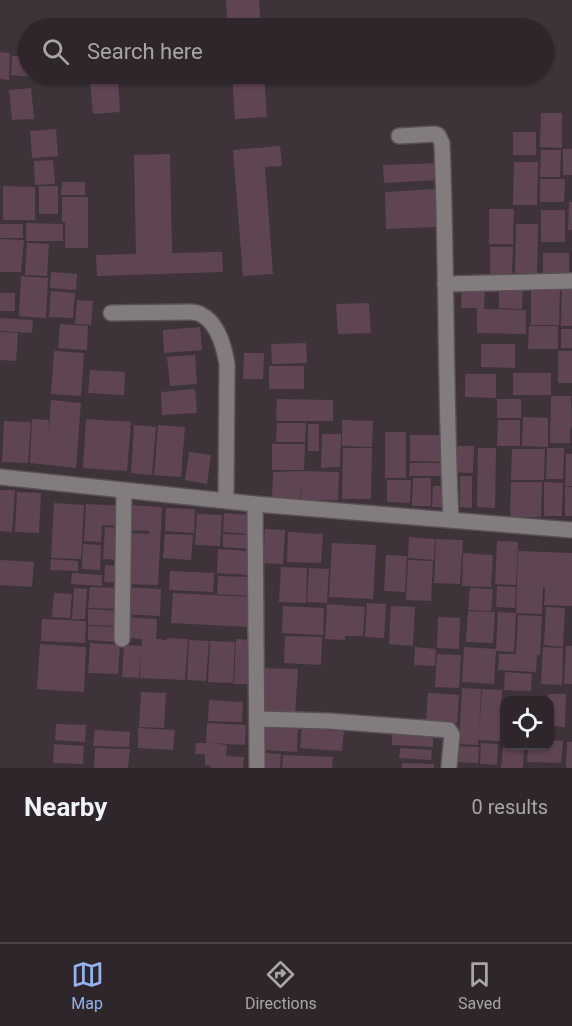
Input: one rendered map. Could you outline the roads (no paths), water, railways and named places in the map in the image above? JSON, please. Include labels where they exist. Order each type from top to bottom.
[{"type":"street","points":[[399,136],[435,134],[441,139],[445,217],[451,520]]},
{"type":"street","points":[[445,284],[572,281]]},
{"type":"street","points":[[111,313],[200,313],[216,329],[223,342],[227,364],[226,500]]},
{"type":"street","points":[[0,477],[255,504],[572,530]]},
{"type":"street","points":[[122,639],[124,491]]},
{"type":"street","points":[[255,504],[257,768]]},
{"type":"street","points":[[257,719],[329,721],[449,730],[452,735],[449,766]]}]
